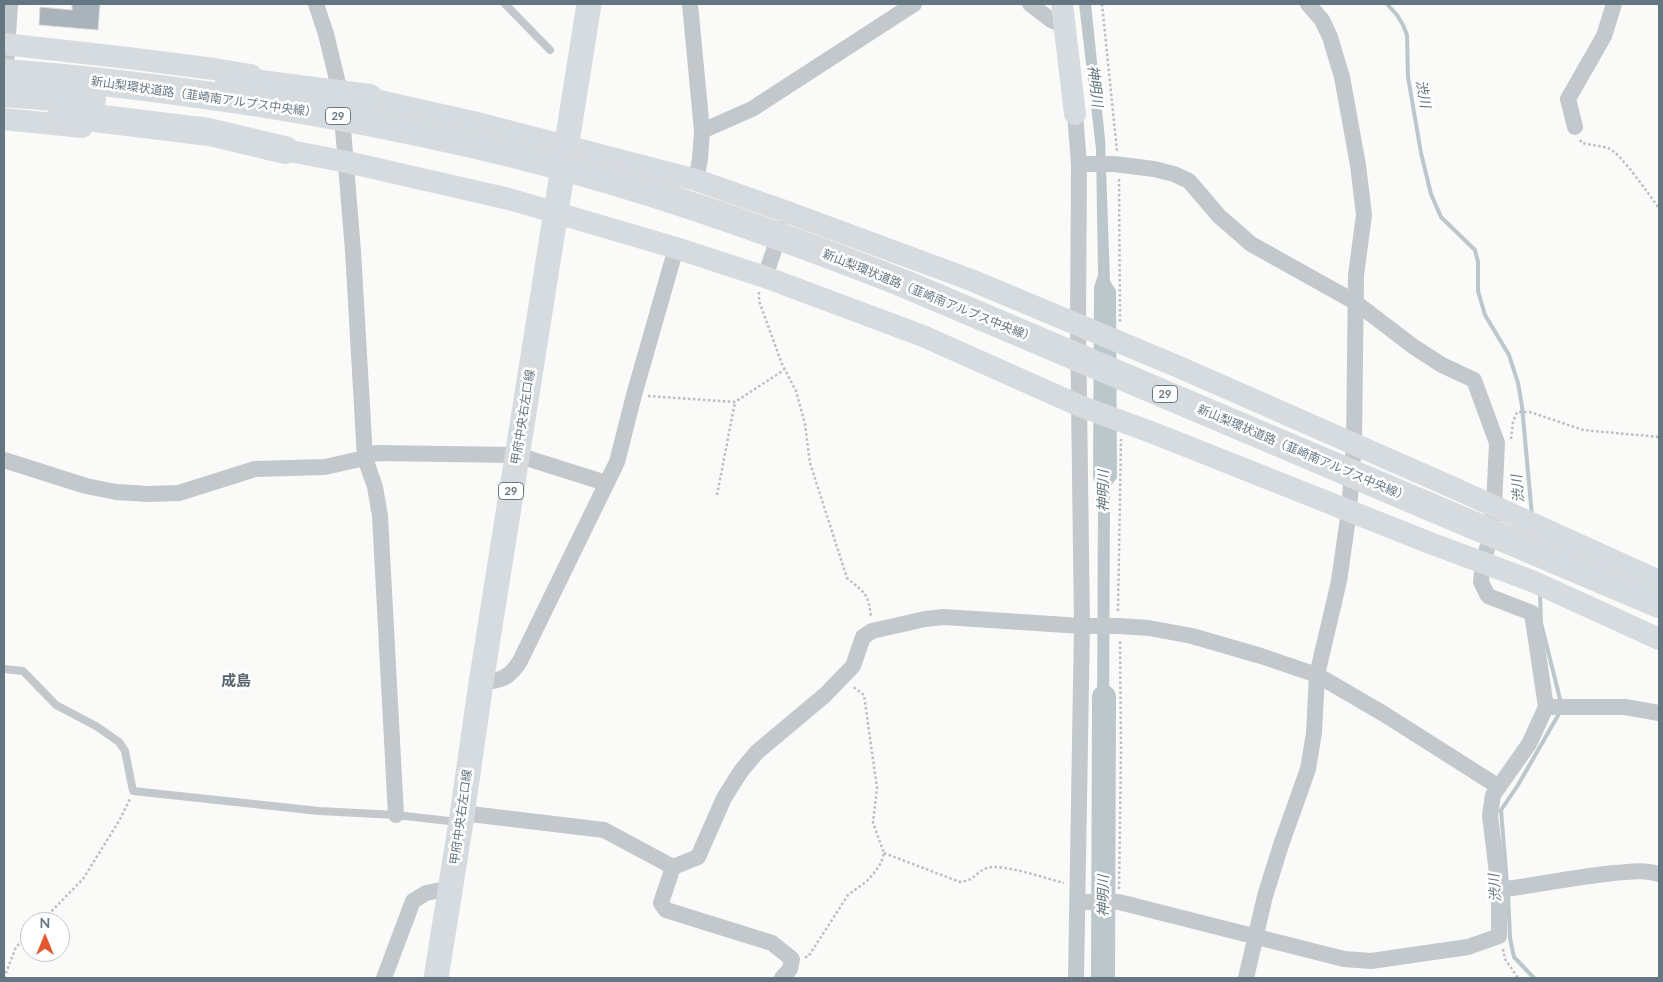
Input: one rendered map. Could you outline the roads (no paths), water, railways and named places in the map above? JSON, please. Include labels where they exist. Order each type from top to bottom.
[{"type":"highway","points":[[5,48],[200,77],[341,93],[369,98]]},
{"type":"highway","name":"新山梨環状道路（韮崎南アルプス中央線）","points":[[4,74],[36,75],[198,94],[378,123],[465,142],[575,170],[665,198],[827,253],[905,284],[1659,604]]},
{"type":"highway","name":"新山梨環状道路（韮崎南アルプス中央線）","points":[[4,93],[92,100],[257,119],[378,141],[519,172],[665,198]]},
{"type":"highway","points":[[4,108],[209,132],[285,150]]},
{"type":"main road","name":"甲府中央右左口線","points":[[436,978],[462,818],[481,682],[557,214],[565,146],[589,4]]},
{"type":"street","points":[[4,102],[5,48],[10,4]]},
{"type":"street","points":[[316,4],[326,34],[341,93],[365,458],[375,487],[380,516],[396,815]]},
{"type":"street","points":[[690,4],[702,131],[696,180]]},
{"type":"street","points":[[702,131],[752,108],[914,4]]},
{"type":"street","points":[[1030,4],[1051,20],[1065,26]]},
{"type":"street","points":[[1062,4],[1082,164],[1086,408],[1081,897],[1076,978]]},
{"type":"street","points":[[1246,978],[1265,896],[1280,845],[1308,769],[1314,733],[1317,675],[1339,581],[1349,511],[1354,444],[1356,275],[1364,215],[1358,165],[1342,76],[1330,37],[1322,20],[1308,4]]},
{"type":"street","points":[[1575,127],[1568,99],[1604,36],[1614,4]]},
{"type":"street","points":[[5,48],[214,69],[341,93]]},
{"type":"street","points":[[369,98],[473,122],[696,180],[971,280],[1354,444],[1659,581]]},
{"type":"street","points":[[4,119],[88,127],[215,144],[285,150],[510,199],[676,248],[765,277],[923,336],[1086,408],[1540,585],[1659,639]]},
{"type":"street","points":[[1081,897],[1117,902],[1256,935],[1344,959],[1371,961],[1468,947],[1499,936],[1499,890],[1490,815],[1493,795],[1529,744],[1546,707],[1532,613],[1488,596],[1481,582],[1494,506],[1497,443],[1474,380],[1442,365],[1414,348],[1355,302],[1251,244],[1219,216],[1189,181],[1174,174],[1154,169],[1116,164],[1082,164]]},
{"type":"street","points":[[765,277],[787,212]]},
{"type":"street","points":[[481,682],[499,680],[512,673],[520,661],[617,462],[676,248]]},
{"type":"street","points":[[4,460],[86,486],[116,492],[149,494],[179,493],[255,469],[325,467],[365,458],[376,453],[517,456],[606,483]]},
{"type":"street","points":[[782,978],[790,968],[792,959],[772,943],[666,910],[661,903],[673,867],[698,857],[724,798],[741,771],[757,752],[825,695],[853,666],[863,637],[872,632],[925,619],[944,617],[1149,628],[1192,636],[1317,675],[1500,786]]},
{"type":"street","points":[[1546,707],[1625,707],[1659,713]]},
{"type":"street","points":[[462,818],[604,830],[673,867]]},
{"type":"street","points":[[1499,890],[1594,875],[1647,870],[1659,874]]},
{"type":"street","points":[[384,978],[413,901],[426,892],[451,888]]},
{"type":"lane","points":[[505,4],[550,50]]},
{"type":"lane","points":[[4,669],[23,671],[56,705],[96,726],[119,742],[125,751],[133,791],[319,811],[462,818]]},
{"type":"water","points":[[1079,4],[1091,4],[1105,139],[1110,281],[1116,290],[1117,478],[1110,487],[1109,728],[1097,728],[1098,490],[1093,478],[1094,287],[1098,275],[1096,149]]},
{"type":"waterway","name":"渋川","points":[[1387,4],[1397,15],[1407,35],[1408,77],[1421,153],[1431,194],[1441,217],[1475,250],[1478,262],[1478,291],[1485,315],[1509,355],[1518,383],[1522,406],[1532,516]]},
{"type":"waterway","name":"渋川","points":[[1540,593],[1541,623],[1561,703]]},
{"type":"waterway","name":"神明川","points":[[1103,978],[1104,697]]},
{"type":"waterway","name":"渋川","points":[[1507,884],[1501,810],[1518,785],[1560,712]]},
{"type":"waterway","name":"渋川","points":[[1508,893],[1510,938],[1514,957],[1534,978]]},
{"type":"district","name":"成島","points":[[236,681]]}]
